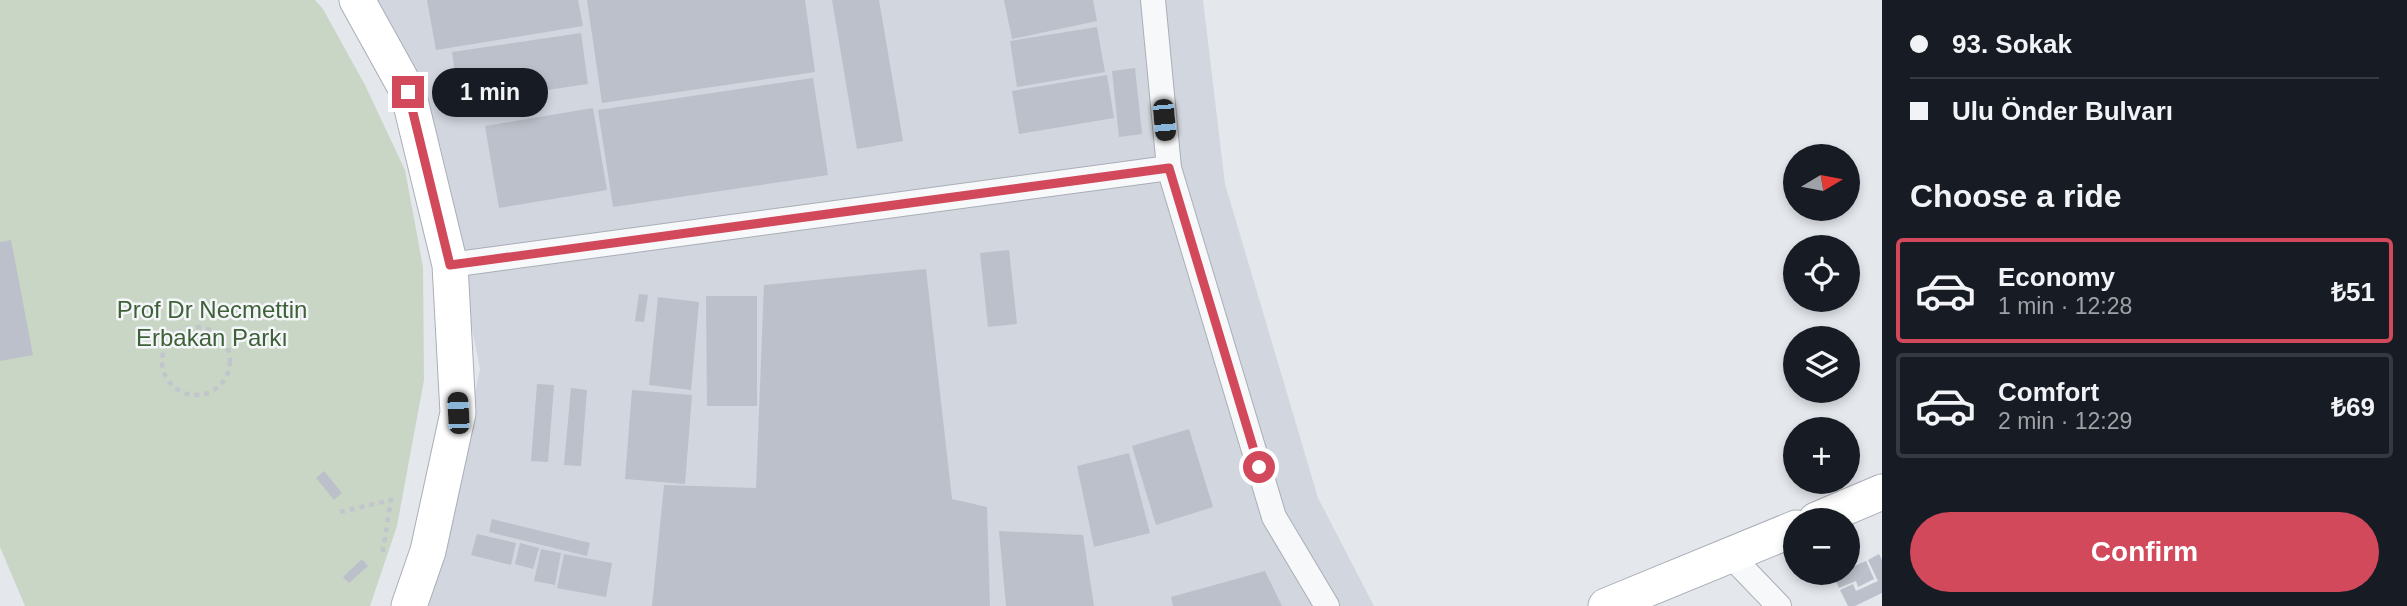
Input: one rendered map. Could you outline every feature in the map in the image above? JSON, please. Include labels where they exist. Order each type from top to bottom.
[{"type":"street","points":[[357,0],[408,92],[450,265],[458,413],[428,551],[409,606]]},
{"type":"street","points":[[1153,0],[1169,168],[1273,517],[1326,606]]},
{"type":"street","points":[[450,265],[1169,168]]},
{"type":"street","points":[[1844,508],[1882,492]]},
{"type":"street","points":[[1606,606],[1783,533]]},
{"type":"street","points":[[1730,555],[1779,606]]},
{"type":"path","points":[[192,327],[212,331],[221,338],[229,353],[229,369],[225,379],[219,386],[203,394],[185,394],[177,390],[165,376],[162,355],[172,336],[181,330],[192,327]]},
{"type":"path","points":[[340,512],[391,500],[382,556]]},
{"type":"shaded area","points":[[367,0],[1203,0],[1225,184],[1318,498],[1374,606],[429,606],[480,369],[435,139]]},
{"type":"green space","name":"Prof Dr Necmettin Erbakan Parkı","points":[[0,0],[315,0],[323,9],[365,85],[405,170],[423,267],[424,380],[397,526],[370,606],[25,606],[0,547]]},
{"type":"building","points":[[427,0],[578,0],[583,26],[436,50]]},
{"type":"building","points":[[587,0],[805,0],[815,72],[602,103]]},
{"type":"building","points":[[832,0],[879,0],[903,141],[857,149]]},
{"type":"building","points":[[1004,0],[1093,0],[1097,21],[1012,39]]},
{"type":"building","points":[[1097,27],[1105,72],[1017,87],[1010,41]]},
{"type":"building","points":[[581,33],[588,84],[459,103],[452,52]]},
{"type":"building","points":[[1135,68],[1142,134],[1119,137],[1112,71]]},
{"type":"building","points":[[1107,75],[1114,118],[1019,134],[1012,91]]},
{"type":"building","points":[[813,78],[828,175],[613,207],[598,110]]},
{"type":"building","points":[[593,108],[607,190],[499,208],[485,126]]},
{"type":"building","points":[[11,240],[33,355],[0,361],[0,242]]},
{"type":"building","points":[[1009,250],[1017,324],[988,327],[980,253]]},
{"type":"building","points":[[926,269],[952,499],[987,507],[990,606],[652,606],[664,485],[756,488],[764,285]]},
{"type":"building","points":[[639,294],[648,295],[644,322],[635,321]]},
{"type":"building","points":[[706,296],[757,296],[757,406],[707,406]]},
{"type":"building","points":[[658,297],[699,302],[691,390],[649,385]]},
{"type":"building","points":[[537,384],[554,385],[548,462],[531,461]]},
{"type":"building","points":[[571,388],[587,390],[581,466],[564,465]]},
{"type":"building","points":[[632,390],[692,395],[685,484],[625,479]]},
{"type":"building","points":[[1189,429],[1213,507],[1156,525],[1132,446]]},
{"type":"building","points":[[1129,453],[1150,533],[1094,547],[1077,466]]},
{"type":"building","points":[[324,471],[342,493],[334,500],[316,478]]},
{"type":"building","points":[[492,519],[590,543],[587,556],[489,532]]},
{"type":"building","points":[[999,531],[1083,535],[1094,606],[1006,606]]},
{"type":"building","points":[[477,534],[516,543],[511,565],[471,555]]},
{"type":"building","points":[[520,543],[539,548],[533,569],[515,564]]},
{"type":"building","points":[[541,549],[561,553],[555,585],[534,581]]},
{"type":"building","points":[[564,554],[612,563],[606,597],[557,588]]},
{"type":"building","points":[[1879,554],[1882,560],[1882,593],[1855,606],[1848,606],[1840,590],[1853,585],[1856,591],[1878,581],[1868,560]]},
{"type":"building","points":[[362,559],[368,566],[349,583],[343,577]]},
{"type":"building","points":[[1866,561],[1874,579],[1858,587],[1860,585],[1860,564]]},
{"type":"building","points":[[1265,571],[1282,606],[1173,606],[1171,597]]},
{"type":"route","points":[[408,92],[450,265],[1169,168],[1259,467]]}]
